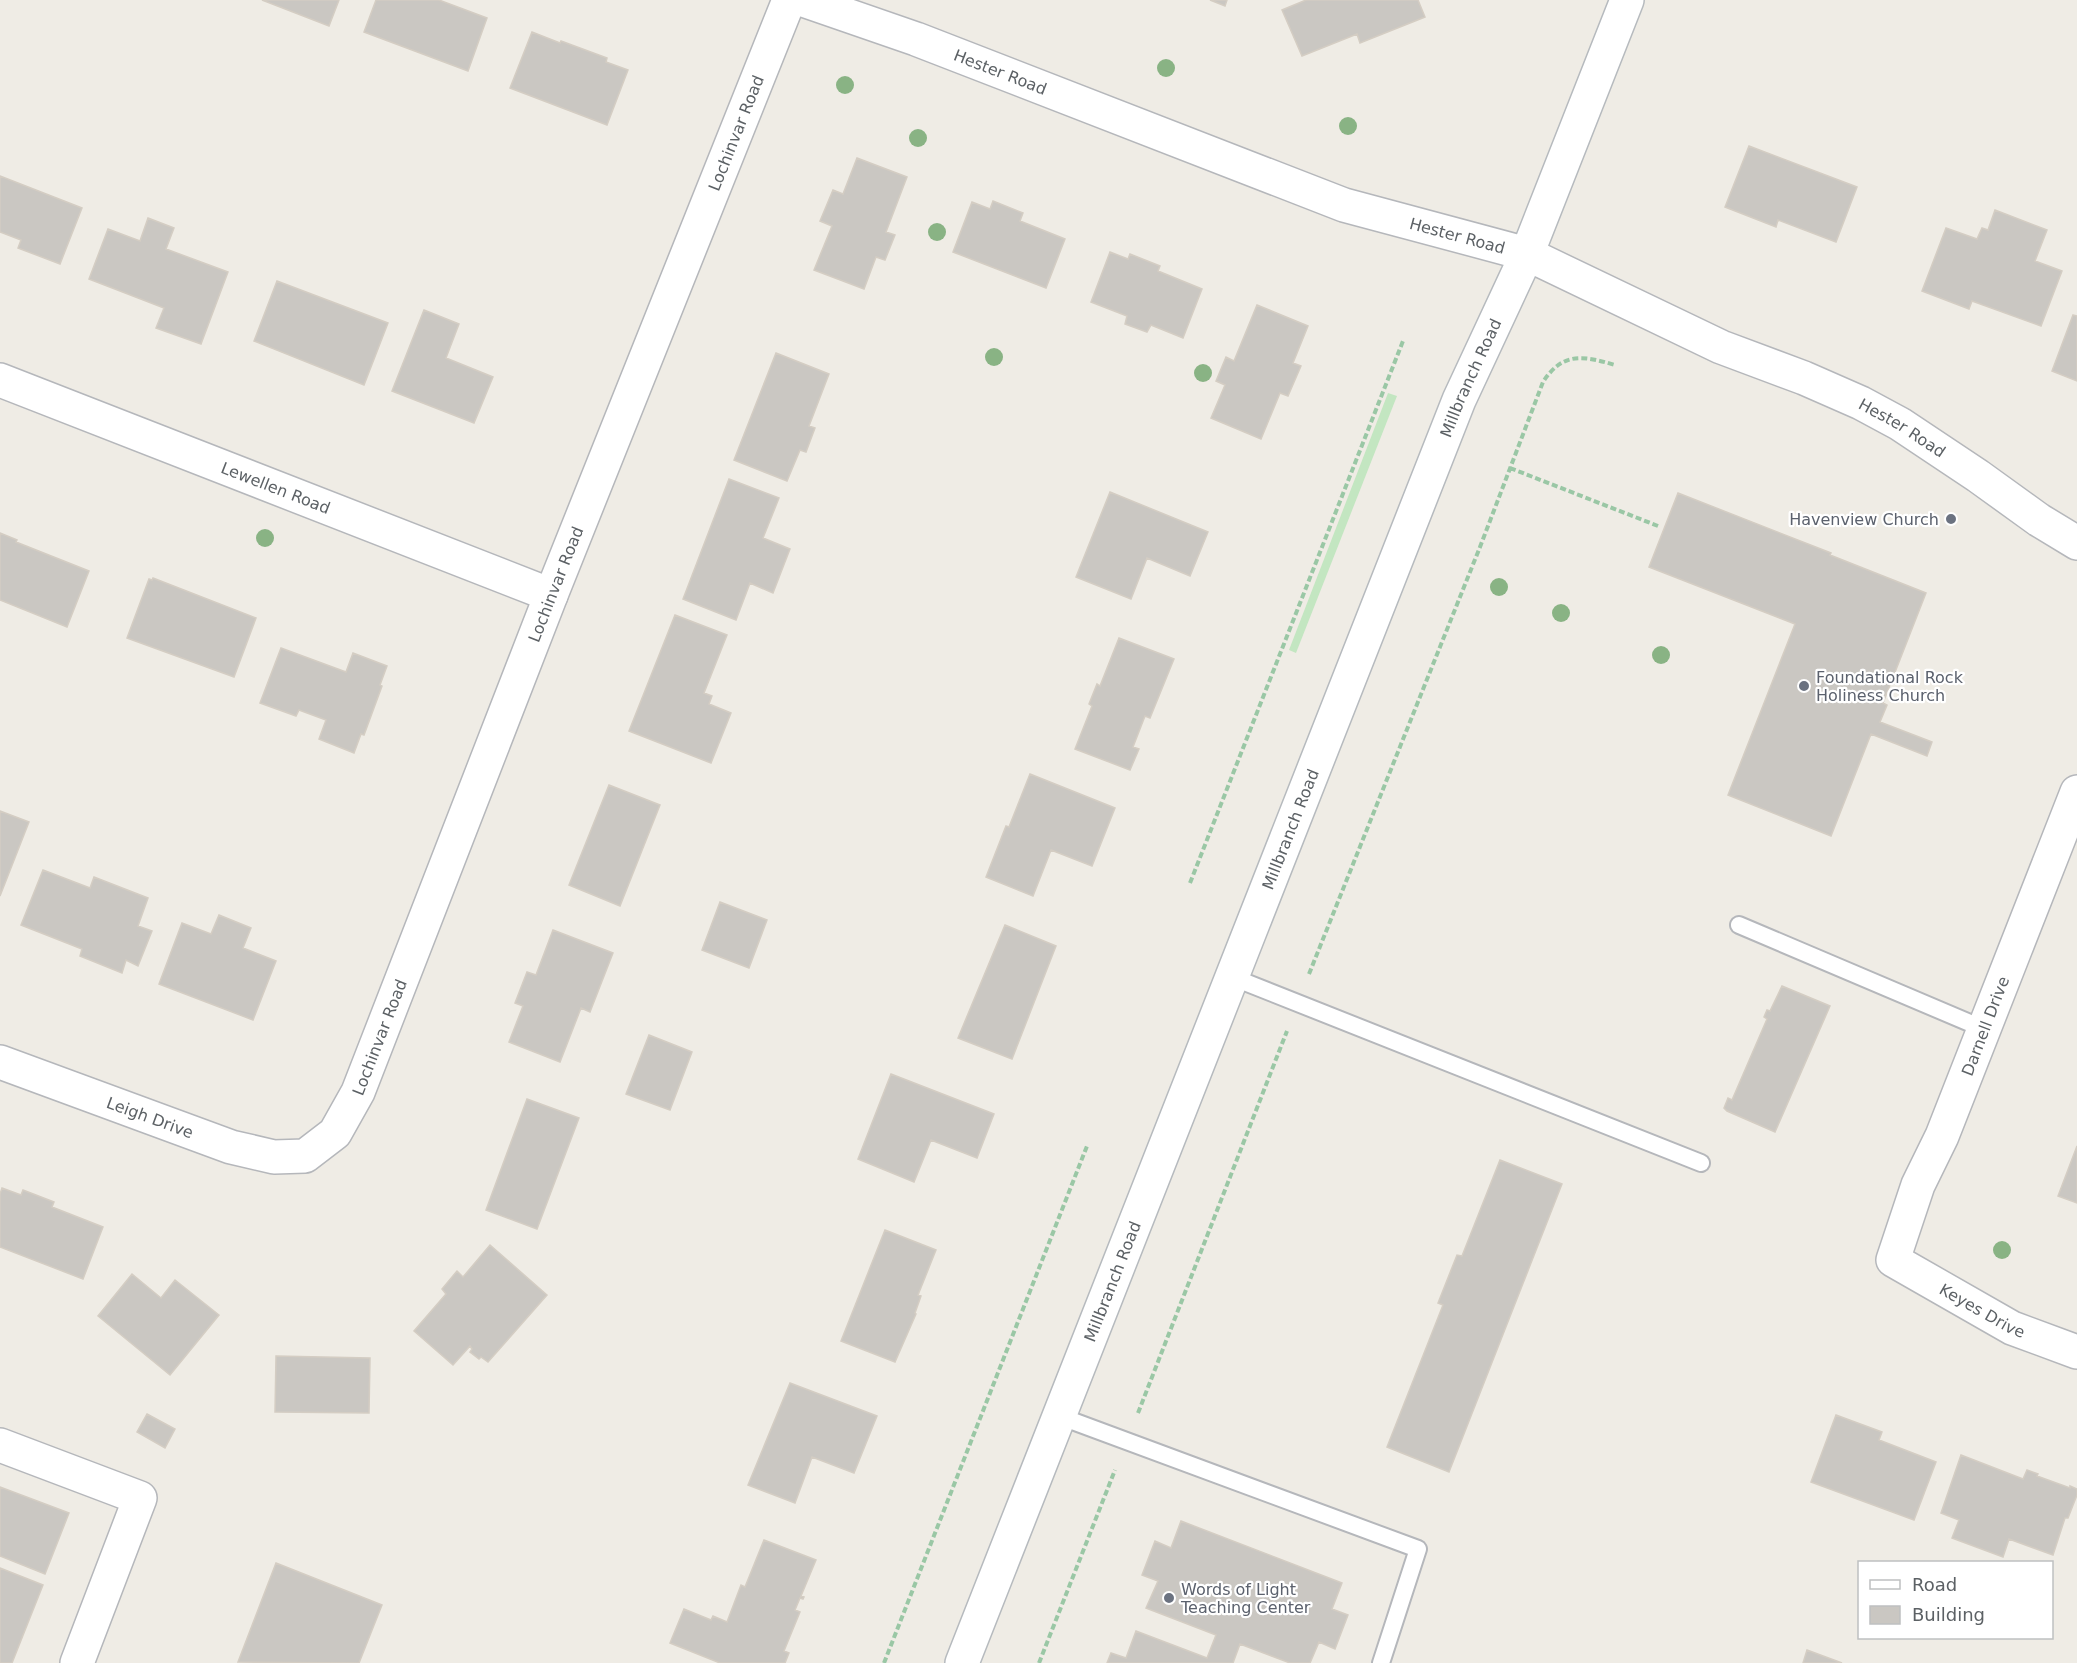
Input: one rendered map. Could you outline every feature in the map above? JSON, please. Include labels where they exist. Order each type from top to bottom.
[{"type":"street","name":"Lochinvar Road","points":[[305,1156],[335,1133],[358,1092],[551,595],[789,0]]},
{"type":"street","name":"Hester Road","points":[[803,0],[916,39],[1344,205],[1527,254],[1721,347],[1804,378],[1900,424],[1978,476],[2038,520],[2077,543]]},
{"type":"street","name":"Millbranch Road","points":[[962,1663],[1324,738],[1459,400],[1527,254],[1627,0]]},
{"type":"street","name":"Lewellen Road","points":[[0,380],[551,595]]},
{"type":"street","name":"Darnell Drive","points":[[1893,1260],[1918,1185],[1942,1136],[2077,792]]},
{"type":"street","name":"Leigh Drive","points":[[0,1062],[231,1147],[274,1157],[305,1156]]},
{"type":"street","name":"Keyes Drive","points":[[1893,1260],[2012,1328],[2077,1352]]},
{"type":"street","points":[[0,1445],[140,1498],[77,1663]]},
{"type":"lane","points":[[1739,926],[1984,1029]]},
{"type":"lane","points":[[1232,977],[1701,1163]]},
{"type":"lane","points":[[1059,1416],[1418,1550],[1381,1663]]},
{"type":"path","points":[[1190,883],[1403,341]]},
{"type":"path","points":[[1510,468],[1658,526]]},
{"type":"path","points":[[884,1663],[1087,1146]]},
{"type":"green space","points":[[1388,393],[1397,396],[1296,653],[1289,650]]},
{"type":"building","points":[[262,0],[339,0],[329,26]]},
{"type":"building","points":[[376,0],[439,0],[487,18],[468,71],[364,32]]},
{"type":"building","points":[[1210,0],[1227,0],[1225,6]]},
{"type":"building","points":[[1306,0],[1418,0],[1425,17],[1360,43],[1357,34],[1302,56],[1282,10]]},
{"type":"building","points":[[532,32],[607,58],[606,62],[628,70],[607,125],[510,88]]},
{"type":"building","points":[[1749,146],[1857,187],[1836,242],[1778,220],[1776,227],[1725,207]]},
{"type":"building","points":[[857,158],[907,177],[886,232],[895,235],[885,260],[876,257],[864,289],[814,270],[832,226],[820,221],[833,190],[843,194]]},
{"type":"building","points":[[0,176],[82,208],[60,264],[18,248],[21,240],[0,232]]},
{"type":"building","points":[[993,201],[1023,213],[1020,221],[1065,239],[1046,288],[953,252],[972,202],[990,209]]},
{"type":"building","points":[[1995,210],[2047,230],[2035,261],[2062,271],[2041,326],[1972,301],[1969,309],[1922,291],[1946,228],[1977,239],[1982,228],[1988,230]]},
{"type":"building","points":[[148,218],[174,228],[166,249],[228,272],[201,344],[156,328],[164,308],[89,279],[108,229],[140,241]]},
{"type":"building","points":[[1110,252],[1128,259],[1130,254],[1160,266],[1158,271],[1202,289],[1183,338],[1151,325],[1147,332],[1125,324],[1127,316],[1091,302]]},
{"type":"building","points":[[277,281],[388,323],[364,385],[254,341]]},
{"type":"building","points":[[1257,305],[1308,326],[1293,363],[1301,366],[1288,396],[1280,393],[1261,439],[1211,418],[1225,385],[1216,381],[1226,357],[1234,361]]},
{"type":"building","points":[[424,310],[459,324],[446,358],[493,377],[474,423],[392,391]]},
{"type":"building","points":[[2073,315],[2077,316],[2077,381],[2052,371]]},
{"type":"building","points":[[776,353],[829,374],[809,426],[815,428],[806,452],[800,450],[787,481],[734,460]]},
{"type":"building","points":[[729,479],[779,498],[763,538],[790,549],[773,593],[750,583],[736,620],[683,599]]},
{"type":"building","points":[[1110,492],[1208,532],[1190,576],[1147,558],[1131,599],[1076,577]]},
{"type":"building","points":[[1678,493],[1926,593],[1883,703],[1887,705],[1880,722],[1932,742],[1927,756],[1871,734],[1831,836],[1728,795],[1795,624],[1649,567]]},
{"type":"building","points":[[0,533],[17,540],[16,542],[89,571],[67,627],[0,600]]},
{"type":"building","points":[[153,578],[256,618],[234,677],[127,638],[149,579]]},
{"type":"building","points":[[675,615],[727,635],[704,693],[712,696],[709,704],[731,713],[711,763],[629,731]]},
{"type":"building","points":[[1119,638],[1174,659],[1150,718],[1145,716],[1133,747],[1139,749],[1130,770],[1075,749],[1092,706],[1089,704],[1097,684],[1100,686]]},
{"type":"building","points":[[281,648],[346,672],[353,653],[387,666],[364,735],[361,734],[354,753],[319,739],[326,720],[299,710],[296,716],[260,703]]},
{"type":"building","points":[[1030,774],[1115,808],[1092,866],[1051,850],[1033,896],[986,877]]},
{"type":"building","points":[[609,785],[660,805],[620,906],[569,885]]},
{"type":"building","points":[[0,811],[29,822],[0,896]]},
{"type":"building","points":[[43,870],[90,888],[94,877],[148,898],[138,926],[152,931],[138,966],[126,960],[122,973],[80,956],[82,949],[21,925]]},
{"type":"building","points":[[720,902],[767,920],[749,968],[702,950]]},
{"type":"building","points":[[219,915],[251,928],[243,948],[276,961],[253,1020],[159,984],[182,923],[211,934]]},
{"type":"building","points":[[1005,925],[1056,946],[1012,1059],[958,1038]]},
{"type":"building","points":[[553,930],[613,953],[590,1012],[581,1008],[560,1062],[509,1042],[523,1006],[515,1003],[527,972],[536,975]]},
{"type":"building","points":[[1782,986],[1830,1006],[1775,1132],[1724,1108],[1728,1098],[1732,1100],[1767,1019],[1764,1017],[1767,1010],[1770,1011]]},
{"type":"building","points":[[649,1035],[692,1052],[670,1110],[626,1094]]},
{"type":"building","points":[[891,1074],[994,1114],[977,1158],[931,1140],[914,1182],[858,1159]]},
{"type":"building","points":[[527,1099],[579,1118],[537,1229],[486,1210]]},
{"type":"building","points":[[2077,1146],[2077,1203],[2058,1196]]},
{"type":"building","points":[[1500,1160],[1562,1184],[1449,1472],[1387,1447],[1443,1305],[1438,1303],[1457,1255],[1462,1256]]},
{"type":"building","points":[[2,1188],[21,1195],[23,1190],[54,1202],[52,1207],[103,1227],[83,1279],[0,1247]]},
{"type":"building","points":[[885,1230],[936,1250],[918,1295],[921,1296],[916,1314],[895,1362],[841,1341]]},
{"type":"building","points":[[490,1245],[547,1295],[488,1362],[470,1352],[472,1349],[470,1346],[453,1365],[414,1331],[446,1294],[442,1289],[457,1271],[463,1277]]},
{"type":"building","points":[[132,1274],[161,1298],[175,1280],[219,1315],[170,1375],[98,1316]]},
{"type":"building","points":[[276,1356],[370,1358],[369,1413],[275,1412]]},
{"type":"building","points":[[790,1383],[877,1416],[854,1473],[812,1457],[795,1503],[748,1485]]},
{"type":"building","points":[[147,1414],[175,1429],[165,1448],[137,1432]]},
{"type":"building","points":[[1836,1415],[1882,1432],[1879,1440],[1936,1462],[1914,1520],[1811,1482]]},
{"type":"building","points":[[1961,1455],[2023,1479],[2027,1470],[2038,1474],[2037,1476],[2077,1489],[2077,1495],[2068,1518],[2065,1518],[2053,1555],[2009,1539],[2003,1557],[1952,1538],[1959,1520],[1941,1513]]},
{"type":"building","points":[[0,1487],[69,1513],[45,1574],[0,1556]]},
{"type":"building","points":[[1181,1521],[1342,1583],[1332,1609],[1348,1615],[1335,1649],[1319,1642],[1310,1663],[1290,1663],[1240,1644],[1233,1663],[1107,1663],[1111,1653],[1126,1658],[1136,1631],[1207,1658],[1216,1635],[1146,1608],[1158,1581],[1142,1575],[1155,1541],[1171,1548]]},
{"type":"building","points":[[764,1540],[816,1560],[801,1596],[804,1597],[800,1598],[795,1610],[800,1612],[784,1651],[789,1653],[785,1663],[720,1663],[670,1643],[684,1609],[711,1620],[713,1616],[727,1622],[741,1585],[745,1587]]},
{"type":"building","points":[[276,1563],[382,1605],[359,1663],[238,1662]]},
{"type":"building","points":[[0,1568],[43,1585],[12,1663],[0,1663]]},
{"type":"building","points":[[1807,1650],[1842,1663],[1803,1663]]},
{"type":"place","name":"Havenview Church","points":[[1951,519]]},
{"type":"place","name":"Foundational Rock Holiness Church","points":[[1804,686]]},
{"type":"place","name":"Words of Light Teaching Center","points":[[1169,1598]]}]
